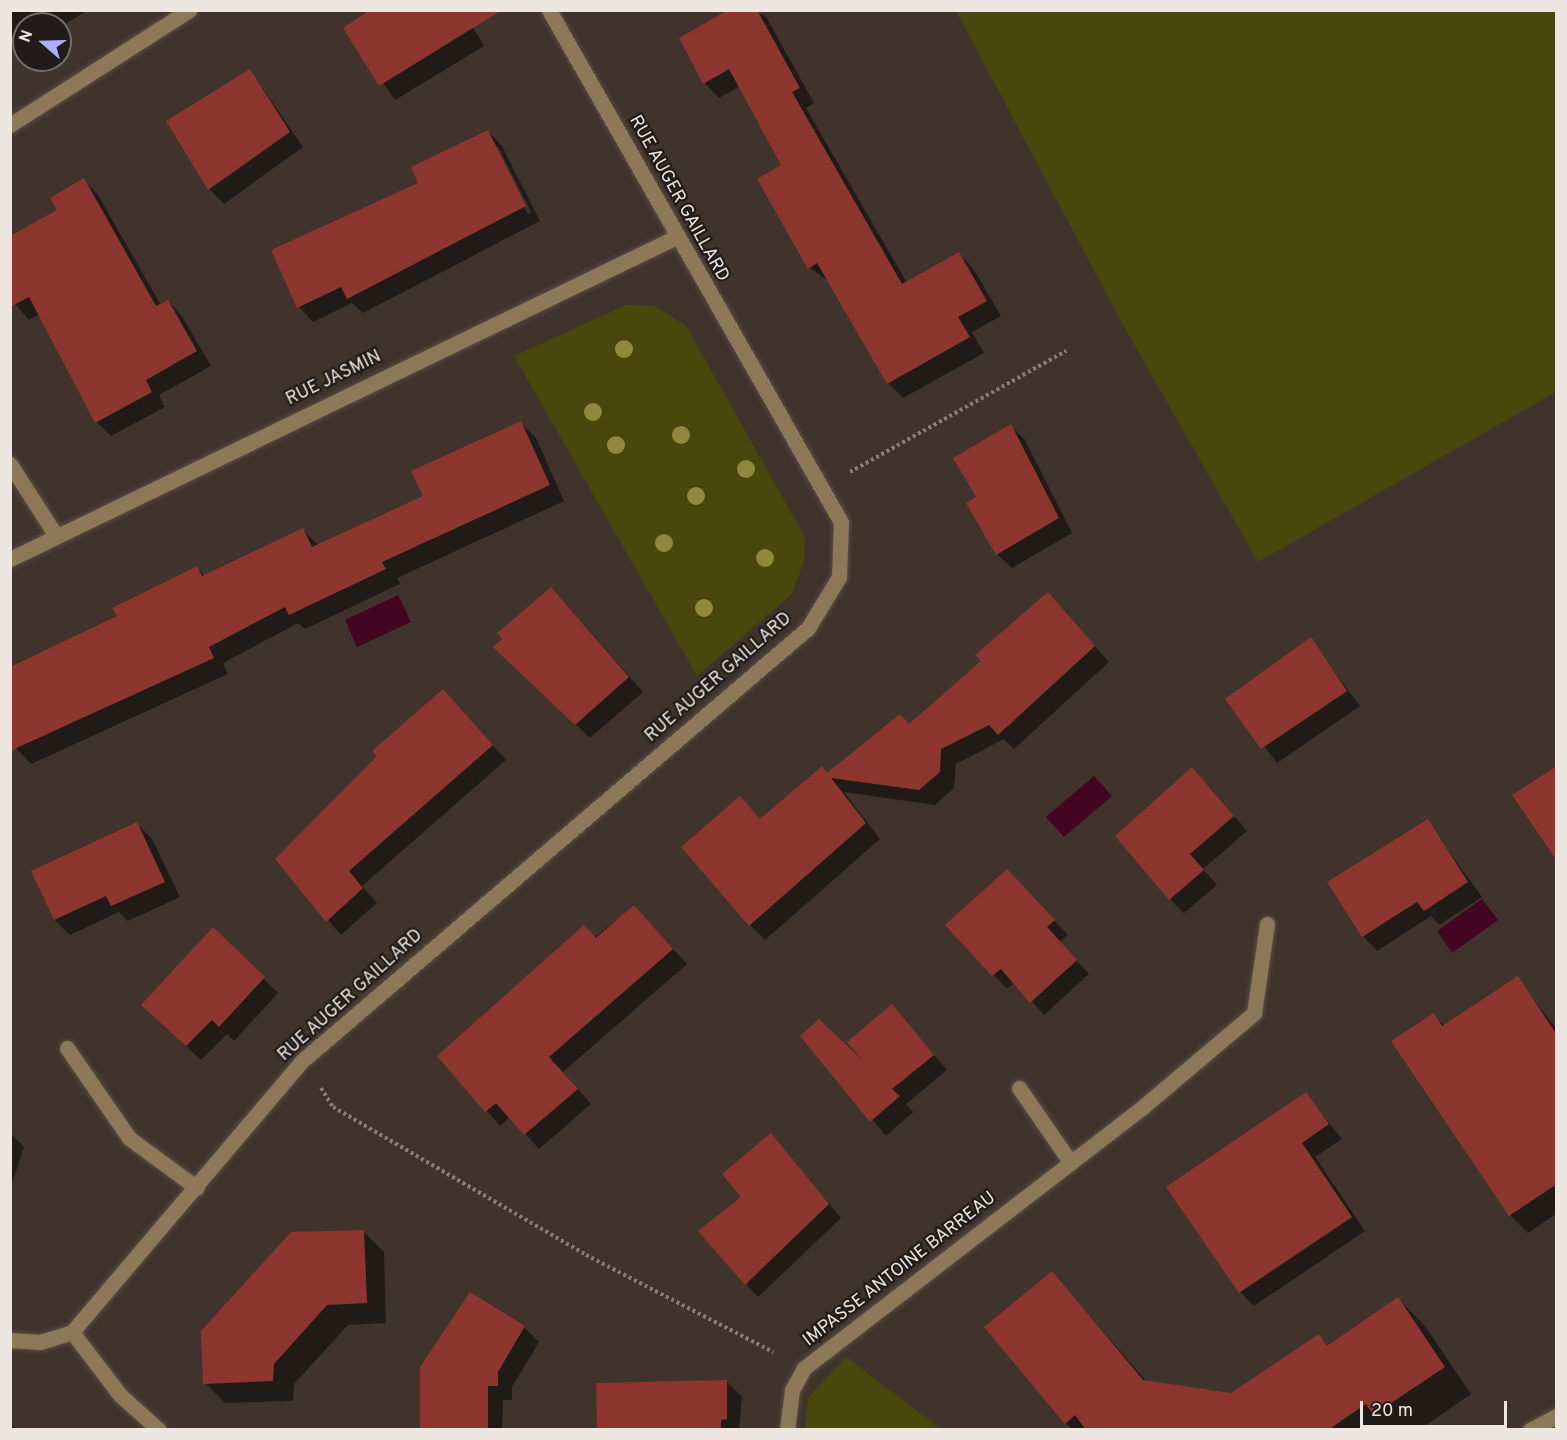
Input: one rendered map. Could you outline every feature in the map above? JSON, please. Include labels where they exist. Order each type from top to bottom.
[{"type":"street","points":[[10,125],[189,10]]},
{"type":"street","name":"RUE AUGER GAILLARD","points":[[72,1332],[197,1188],[303,1060],[808,628],[839,577],[841,522],[676,237],[549,10]]},
{"type":"street","name":"RUE JASMIN","points":[[10,559],[55,534],[676,237]]},
{"type":"street","points":[[10,464],[55,534]]},
{"type":"street","name":"IMPASSE ANTOINE BARREAU","points":[[787,1430],[792,1390],[804,1368],[1071,1163],[1254,1013],[1267,924]]},
{"type":"street","points":[[66,1048],[129,1138],[197,1188]]},
{"type":"street","points":[[1019,1088],[1071,1163]]},
{"type":"street","points":[[10,1340],[40,1342],[72,1332],[120,1395],[159,1430]]},
{"type":"street","points":[[1530,1430],[1557,1416]]},
{"type":"path","points":[[821,488],[1065,351]]},
{"type":"path","points":[[303,1060],[333,1107],[586,1255],[804,1368]]},
{"type":"shaded area","points":[[956,11],[1556,11],[1556,392],[1258,562],[1122,323]]},
{"type":"shaded area","points":[[626,305],[655,306],[686,326],[805,537],[804,562],[791,595],[697,676],[514,356]]},
{"type":"shaded area","points":[[398,595],[411,622],[357,647],[345,620]]},
{"type":"shaded area","points":[[1094,776],[1112,796],[1064,837],[1046,817]]},
{"type":"shaded area","points":[[1482,899],[1498,920],[1452,953],[1437,931]]},
{"type":"shaded area","points":[[846,1357],[941,1429],[805,1429],[808,1398]]},
{"type":"building","points":[[370,10],[502,10],[379,86],[343,28]]},
{"type":"building","points":[[728,10],[757,10],[800,88],[792,92],[902,284],[959,252],[987,301],[958,317],[970,337],[887,384],[817,263],[808,269],[757,179],[781,165],[729,69],[703,84],[679,38]]},
{"type":"building","points":[[250,69],[290,132],[208,190],[166,121]]},
{"type":"building","points":[[488,130],[526,206],[347,299],[341,287],[297,308],[271,250],[418,183],[411,167]]},
{"type":"building","points":[[84,178],[156,306],[168,300],[197,351],[146,380],[152,392],[95,423],[29,297],[10,307],[10,236],[57,210],[50,198]]},
{"type":"building","points":[[521,421],[550,485],[382,562],[386,569],[289,615],[285,607],[209,647],[214,658],[10,751],[10,667],[117,616],[112,608],[197,566],[202,576],[303,528],[312,547],[423,496],[411,471]]},
{"type":"building","points":[[1011,424],[1059,518],[996,555],[966,503],[976,497],[953,458]]},
{"type":"building","points":[[551,587],[629,677],[575,725],[493,647],[502,639],[497,633]]},
{"type":"building","points":[[1048,592],[1095,646],[998,735],[989,725],[941,749],[940,772],[919,790],[831,778],[866,823],[749,926],[681,847],[740,796],[760,819],[822,766],[827,773],[900,714],[909,724],[981,661],[975,655]]},
{"type":"building","points":[[1311,637],[1347,691],[1261,749],[1225,699]]},
{"type":"building","points":[[443,689],[493,745],[349,871],[363,888],[326,922],[275,859],[377,756],[372,751]]},
{"type":"building","points":[[1557,766],[1557,861],[1512,795]]},
{"type":"building","points":[[1192,767],[1234,816],[1190,854],[1204,870],[1169,900],[1115,836]]},
{"type":"building","points":[[1428,819],[1468,882],[1424,911],[1417,902],[1362,937],[1327,882]]},
{"type":"building","points":[[137,822],[165,882],[111,906],[106,896],[54,920],[31,871]]},
{"type":"building","points":[[1007,869],[1055,920],[1047,927],[1077,960],[1030,1003],[1001,969],[992,976],[945,925]]},
{"type":"building","points":[[634,905],[673,949],[549,1057],[578,1089],[524,1135],[496,1103],[485,1112],[437,1056],[584,925],[596,938]]},
{"type":"building","points":[[213,927],[265,977],[219,1027],[212,1020],[186,1046],[141,1005]]},
{"type":"building","points":[[1518,976],[1557,1035],[1557,1184],[1509,1216],[1391,1041],[1434,1013],[1442,1026]]},
{"type":"building","points":[[892,1004],[934,1055],[892,1089],[900,1096],[870,1122],[800,1036],[819,1019],[863,1061],[847,1042]]},
{"type":"building","points":[[1306,1092],[1329,1124],[1302,1143],[1352,1217],[1239,1293],[1166,1187]]},
{"type":"building","points":[[771,1133],[829,1204],[745,1285],[698,1231],[741,1197],[722,1174]]},
{"type":"building","points":[[364,1230],[367,1303],[327,1305],[274,1364],[273,1381],[203,1384],[201,1331],[291,1232]]},
{"type":"building","points":[[1052,1271],[1143,1380],[1231,1393],[1319,1334],[1327,1346],[1398,1297],[1445,1367],[1373,1415],[1366,1404],[1328,1430],[1086,1430],[1075,1415],[1065,1424],[984,1327]]},
{"type":"building","points":[[470,1292],[525,1326],[498,1372],[498,1386],[488,1386],[488,1430],[420,1430],[420,1367]]},
{"type":"building","points":[[727,1380],[727,1419],[721,1420],[721,1430],[597,1430],[596,1383]]}]
